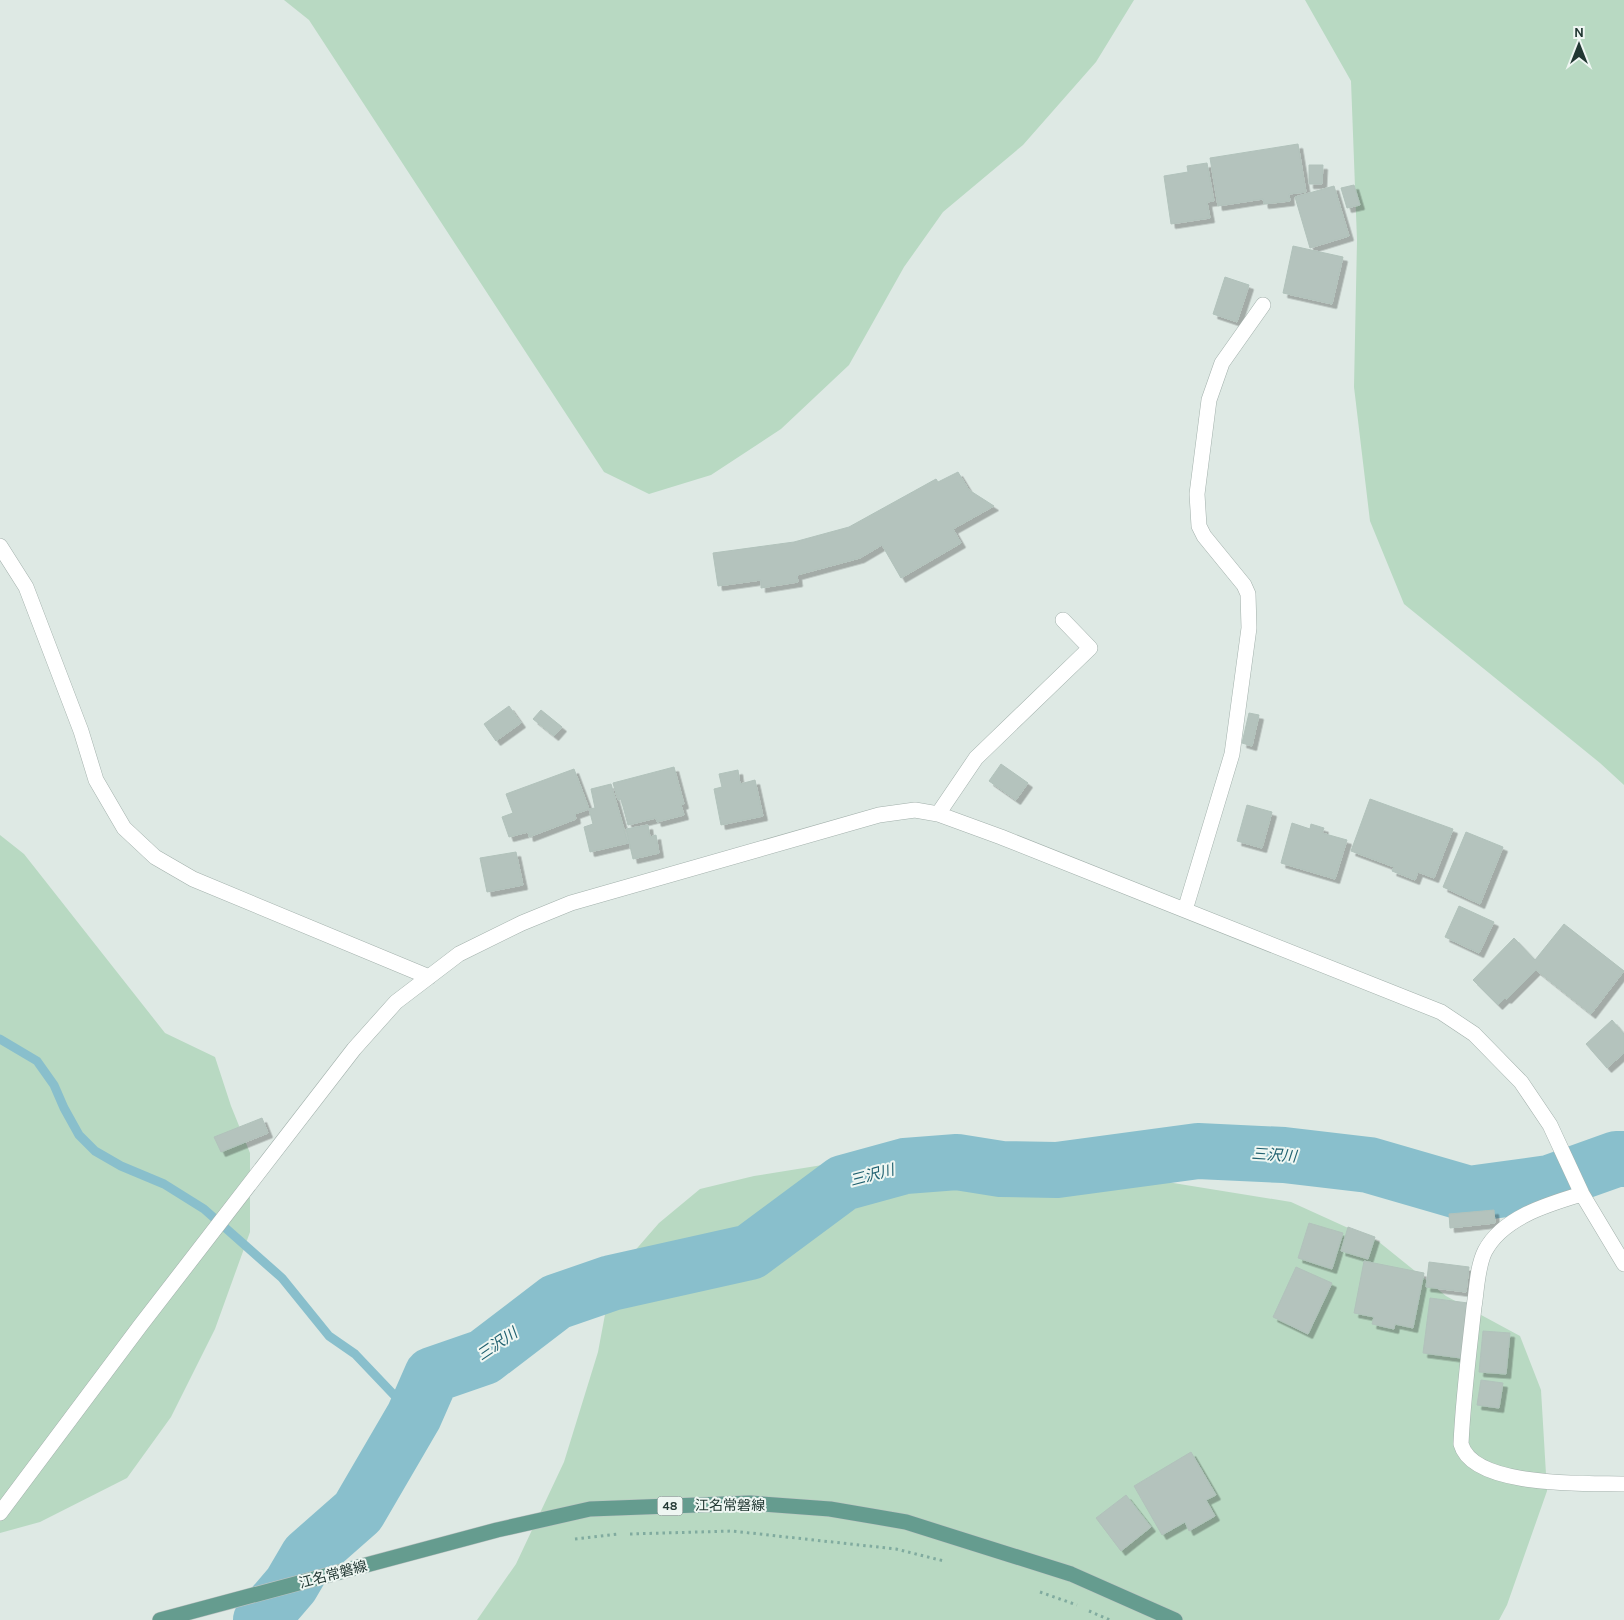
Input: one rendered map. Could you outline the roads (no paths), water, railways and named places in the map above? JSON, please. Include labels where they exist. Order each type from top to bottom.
[{"type":"main road","name":"江名常磐線","points":[[160,1620],[497,1530],[590,1509],[750,1503],[830,1509],[906,1522],[1071,1574],[1175,1620]]},
{"type":"street","points":[[1185,910],[1232,754],[1250,608],[1244,585],[1213,549],[1199,526],[1197,494],[1208,400],[1222,363],[1263,304]]},
{"type":"street","points":[[0,546],[26,587],[81,730],[96,780],[124,828],[155,857],[193,879],[428,977]]},
{"type":"street","points":[[938,814],[976,758],[1090,648],[1063,620]]},
{"type":"street","points":[[0,1513],[140,1326],[354,1049],[396,1002],[459,954],[522,923],[571,902],[879,815],[915,810],[938,814],[1433,1008],[1474,1034],[1522,1082],[1550,1125],[1582,1194],[1624,1264]]},
{"type":"street","points":[[1582,1194],[1546,1205],[1525,1216],[1495,1238],[1485,1251],[1479,1270],[1461,1444],[1467,1457],[1500,1474],[1562,1483],[1624,1484]]},
{"type":"waterway","points":[[0,1039],[37,1061],[54,1085],[79,1135],[95,1151],[121,1166],[164,1184],[204,1209],[282,1278],[329,1336],[355,1354],[414,1416]]},
{"type":"waterway","name":"三沢川","points":[[261,1620],[291,1585],[308,1556],[358,1512],[414,1416],[432,1375],[484,1357],[556,1302],[611,1283],[750,1252],[843,1183],[905,1166],[957,1162],[1001,1169],[1057,1170],[1198,1151],[1284,1155],[1369,1165],[1469,1194],[1549,1183],[1616,1159],[1624,1159]]}]
